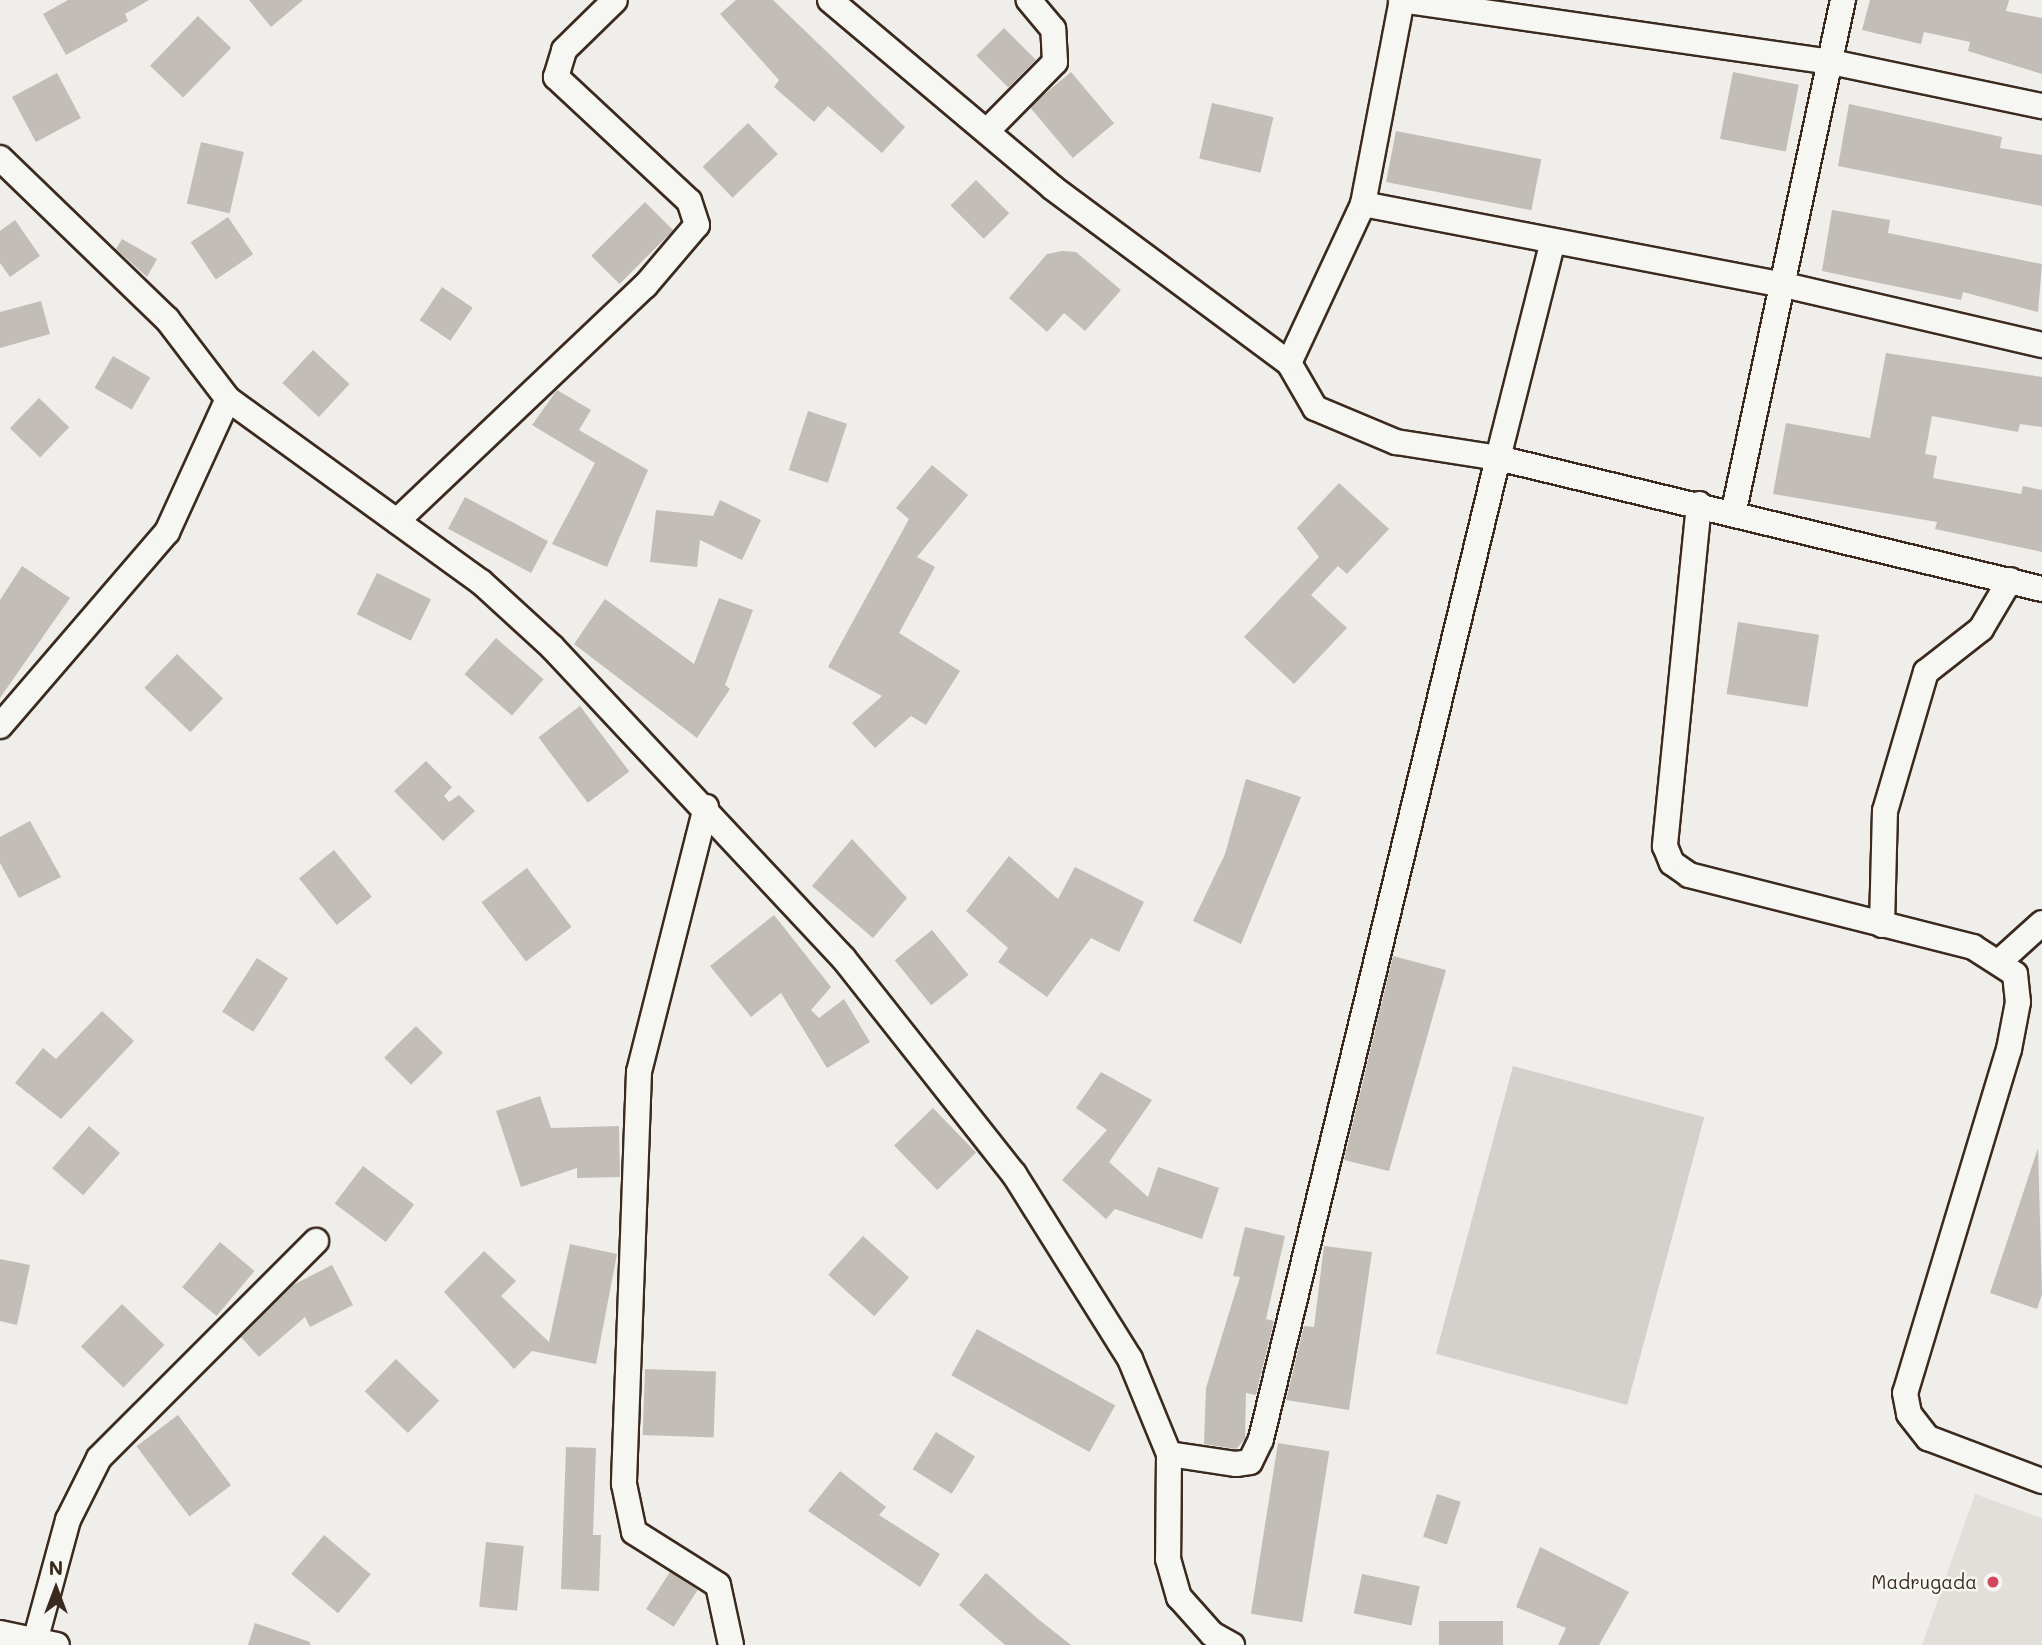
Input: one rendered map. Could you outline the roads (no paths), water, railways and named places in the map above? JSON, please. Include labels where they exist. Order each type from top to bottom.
[{"type":"street","points":[[397,521],[645,286],[697,225],[689,201],[556,77],[564,50],[615,0]]},
{"type":"street","points":[[830,0],[989,129],[1052,188],[1289,363],[1315,408],[1396,442],[1498,458],[1734,510],[2042,589]]},
{"type":"street","points":[[989,129],[1055,62],[1053,29],[1029,0]]},
{"type":"street","points":[[1289,363],[1363,204],[1402,0],[1831,62],[2042,106]]},
{"type":"street","points":[[1734,510],[1780,284],[1843,0]]},
{"type":"street","points":[[0,158],[167,319],[228,399],[481,582],[552,647],[706,807],[844,960],[1013,1174],[1130,1359],[1169,1454],[1168,1559],[1179,1597],[1212,1634],[1232,1645]]},
{"type":"street","points":[[1363,204],[1552,244],[1780,284],[2042,345]]},
{"type":"street","points":[[1169,1454],[1236,1464],[1250,1462],[1261,1439],[1552,244]]},
{"type":"street","points":[[0,726],[167,531],[228,399]]},
{"type":"street","points":[[1699,504],[1664,823],[1672,863],[1718,886],[1973,947],[2015,974],[2018,989],[2009,1049],[1905,1393],[1909,1413],[1928,1438],[2042,1481]]},
{"type":"street","points":[[1882,925],[1885,811],[1926,672],[1981,629],[2010,580]]},
{"type":"street","points":[[706,807],[639,1072],[624,1483],[634,1532],[718,1585],[730,1645]]},
{"type":"street","points":[[1999,962],[2042,923]]},
{"type":"street","points":[[0,1633],[43,1643],[68,1520],[99,1458],[316,1241]]},
{"type":"place","name":"Madrugada","points":[[1993,1582]]}]
